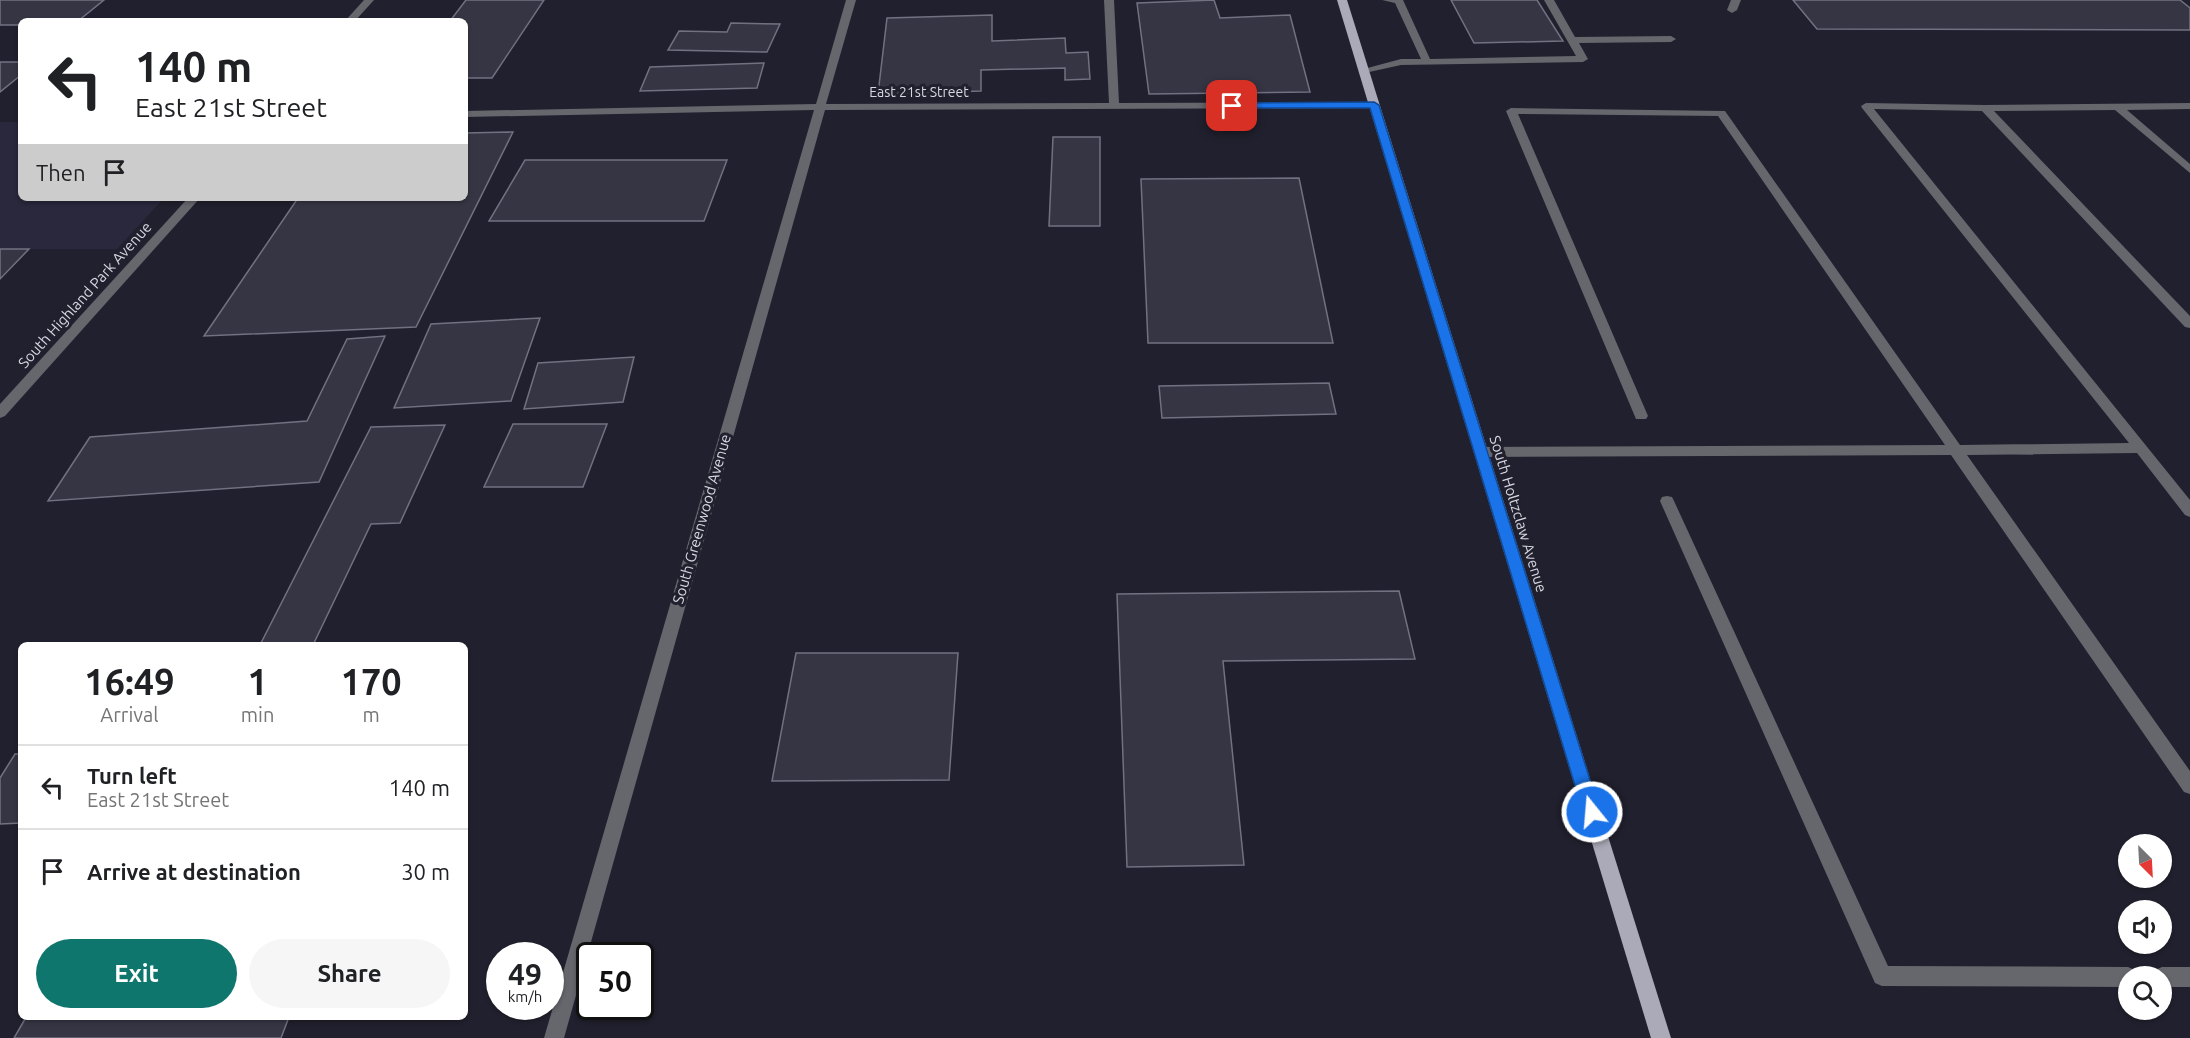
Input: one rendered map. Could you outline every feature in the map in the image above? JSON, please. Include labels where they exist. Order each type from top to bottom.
[{"type":"main road","name":"South Holtzclaw Avenue","points":[[1342,0],[1661,1038]]},
{"type":"street","points":[[353,18],[369,0]]},
{"type":"street","name":"South Greenwood Avenue","points":[[554,1038],[851,0]]},
{"type":"street","points":[[1109,0],[1114,106]]},
{"type":"street","points":[[1387,0],[1398,0],[1427,62]]},
{"type":"street","points":[[1364,72],[1401,62],[1583,59],[1549,0]]},
{"type":"street","points":[[1732,10],[1736,0]]},
{"type":"street","points":[[1572,40],[1671,39]]},
{"type":"street","name":"East 21st Street","points":[[468,114],[820,107],[1374,105]]},
{"type":"street","points":[[2190,106],[1985,108],[1866,106],[2190,511]]},
{"type":"street","points":[[2118,107],[2190,170]]},
{"type":"street","points":[[1985,108],[2190,324]]},
{"type":"street","points":[[1641,417],[1512,111],[1721,113],[2190,786]]},
{"type":"street","name":"South Highland Park Avenue","points":[[0,413],[191,201]]},
{"type":"street","points":[[1480,452],[2141,448]]},
{"type":"street","points":[[1667,501],[1882,976],[2118,977]]},
{"type":"street","points":[[2172,977],[2190,977]]},
{"type":"shaded area","points":[[0,122],[18,122],[18,201],[161,201],[117,249],[0,249]]},
{"type":"building","points":[[0,0],[104,0],[82,18],[18,18],[18,25],[0,25]]},
{"type":"building","points":[[466,0],[544,0],[492,78],[468,78],[468,18],[452,18]]},
{"type":"building","points":[[1214,0],[1220,18],[1290,15],[1310,92],[1149,94],[1137,3]]},
{"type":"building","points":[[1451,0],[1537,0],[1563,41],[1474,43]]},
{"type":"building","points":[[1793,0],[2180,0],[2190,8],[2190,30],[1817,29]]},
{"type":"building","points":[[992,15],[992,41],[1065,38],[1066,53],[1088,52],[1090,79],[1065,80],[1065,68],[981,70],[981,91],[878,94],[887,18]]},
{"type":"building","points":[[731,23],[780,24],[767,52],[668,50],[679,31],[727,32]]},
{"type":"building","points":[[0,62],[18,62],[18,77],[0,92]]},
{"type":"building","points":[[764,63],[757,88],[640,91],[650,67]]},
{"type":"building","points":[[513,132],[416,327],[204,336],[296,201],[468,201],[468,133]]},
{"type":"building","points":[[1053,137],[1100,137],[1100,226],[1049,226]]},
{"type":"building","points":[[525,160],[727,160],[704,221],[489,221]]},
{"type":"building","points":[[1299,178],[1333,343],[1148,343],[1141,179]]},
{"type":"building","points":[[0,249],[29,249],[0,279]]},
{"type":"building","points":[[540,318],[511,401],[394,408],[431,324]]},
{"type":"building","points":[[385,336],[319,482],[48,501],[90,437],[307,421],[347,339]]},
{"type":"building","points":[[634,357],[623,402],[524,409],[538,363]]},
{"type":"building","points":[[1329,383],[1336,414],[1162,418],[1159,386]]},
{"type":"building","points":[[513,424],[607,424],[583,487],[484,487]]},
{"type":"building","points":[[445,425],[400,523],[371,524],[314,642],[262,642],[371,427]]},
{"type":"building","points":[[1399,591],[1415,659],[1223,661],[1244,865],[1127,867],[1117,594]]},
{"type":"building","points":[[796,653],[958,653],[949,780],[772,781]]},
{"type":"building","points":[[15,754],[18,754],[18,823],[0,824],[0,778]]},
{"type":"building","points":[[24,1020],[288,1020],[281,1038],[14,1038]]},
{"type":"route","points":[[1232,106],[1374,105],[1592,812]]}]
